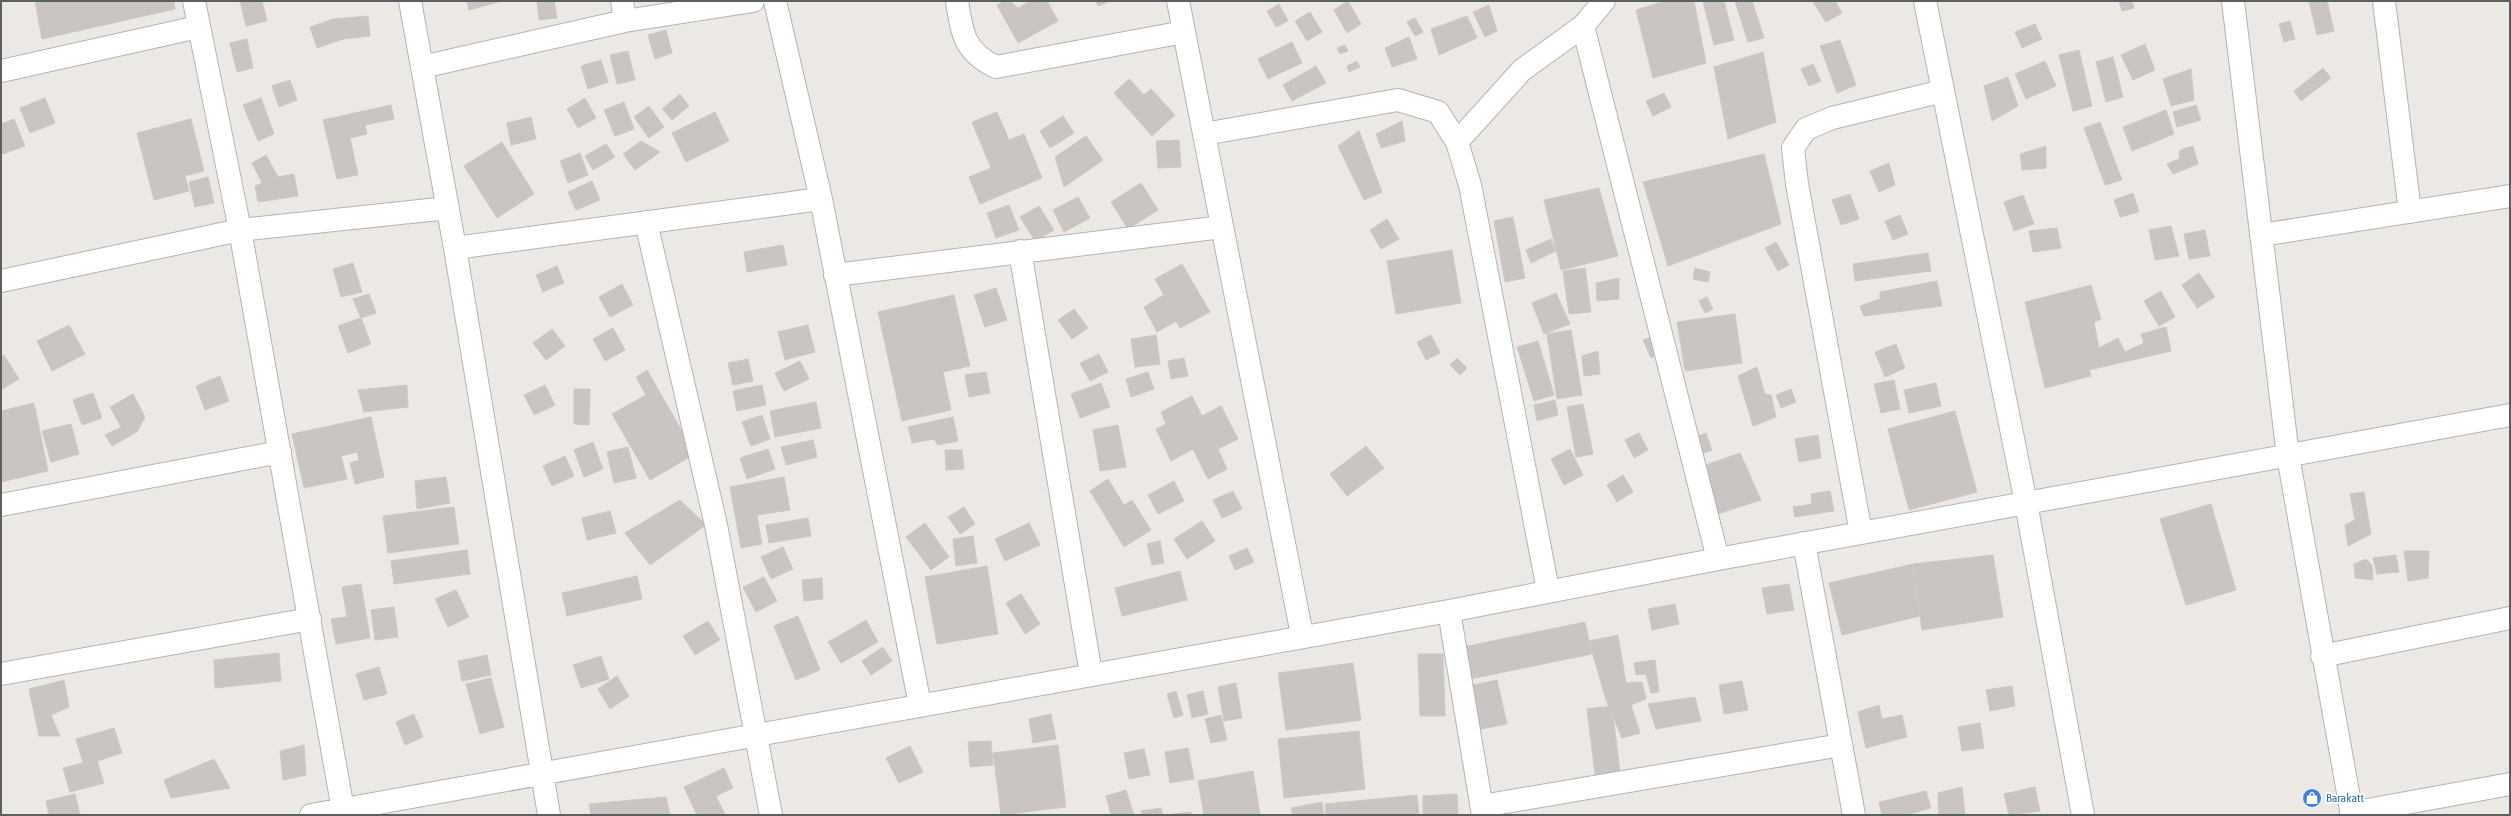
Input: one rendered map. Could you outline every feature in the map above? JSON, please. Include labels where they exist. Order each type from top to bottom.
[{"type":"street","points":[[194,1],[240,230],[343,810]]},
{"type":"street","points":[[410,1],[455,248],[540,774],[549,815]]},
{"type":"street","points":[[422,67],[623,11],[753,1]]},
{"type":"street","points":[[775,1],[821,199],[920,705]]},
{"type":"street","points":[[957,1],[962,33],[971,51],[981,60],[996,67],[1184,32]]},
{"type":"street","points":[[1178,1],[1302,635]]},
{"type":"street","points":[[1457,142],[1522,70],[1583,26],[1604,1]]},
{"type":"street","points":[[1925,1],[2026,503],[2083,815]]},
{"type":"street","points":[[2233,1],[2288,456],[2351,814],[2510,784]]},
{"type":"street","points":[[2384,1],[2410,212]]},
{"type":"street","points":[[1583,26],[1718,559]]},
{"type":"street","points":[[1,71],[198,27]]},
{"type":"street","points":[[1861,533],[1797,184],[1793,148],[1806,129],[1832,118],[1943,91]]},
{"type":"street","points":[[1204,134],[1398,100],[1438,112],[1457,142],[1470,185],[1548,590]]},
{"type":"street","points":[[2261,235],[2510,196]]},
{"type":"street","points":[[455,248],[821,199]]},
{"type":"street","points":[[1,281],[240,230],[448,208]]},
{"type":"street","points":[[646,222],[716,525],[771,815]]},
{"type":"street","points":[[835,275],[1222,226]]},
{"type":"street","points":[[1020,251],[1091,674]]},
{"type":"street","points":[[313,815],[1302,635],[1449,610],[1548,590],[2510,415]]},
{"type":"street","points":[[1,505],[280,452]]},
{"type":"street","points":[[1804,543],[1854,815]]},
{"type":"street","points":[[1449,610],[1483,810],[1841,745]]},
{"type":"street","points":[[2322,656],[2510,618]]},
{"type":"street","points":[[1,674],[310,619]]},
{"type":"building","points":[[35,1],[174,1],[175,9],[42,39]]},
{"type":"building","points":[[240,1],[262,1],[267,21],[246,26]]},
{"type":"building","points":[[467,1],[502,1],[469,10]]},
{"type":"building","points":[[537,1],[554,1],[557,18],[539,20]]},
{"type":"building","points":[[1005,1],[1010,1],[1018,8],[1030,1],[1047,1],[1058,21],[1018,43],[997,5]]},
{"type":"building","points":[[1096,1],[1110,1],[1098,6]]},
{"type":"building","points":[[1348,1],[1361,24],[1347,33],[1334,10]]},
{"type":"building","points":[[1665,1],[1694,1],[1706,63],[1653,78],[1636,10]]},
{"type":"building","points":[[1703,1],[1724,1],[1734,40],[1714,45]]},
{"type":"building","points":[[1735,1],[1752,1],[1764,38],[1748,42]]},
{"type":"building","points":[[1835,1],[1842,13],[1826,22],[1813,2]]},
{"type":"building","points":[[2119,1],[2132,1],[2134,8],[2122,11]]},
{"type":"building","points":[[2309,1],[2327,1],[2334,31],[2317,35]]},
{"type":"building","points":[[1279,4],[1288,21],[1276,27],[1267,11]]},
{"type":"building","points":[[1489,5],[1497,31],[1485,37],[1473,12]]},
{"type":"building","points":[[1310,12],[1322,32],[1307,41],[1295,21]]},
{"type":"building","points":[[368,16],[370,36],[343,39],[317,48],[310,27],[333,19]]},
{"type":"building","points":[[1467,16],[1477,38],[1439,55],[1431,29]]},
{"type":"building","points":[[1415,18],[1423,32],[1415,36],[1407,22]]},
{"type":"building","points":[[2290,21],[2295,39],[2284,42],[2279,24]]},
{"type":"building","points":[[2035,24],[2042,39],[2022,48],[2015,32]]},
{"type":"building","points":[[666,30],[672,53],[655,59],[648,35]]},
{"type":"building","points":[[1409,37],[1417,59],[1392,67],[1385,48]]},
{"type":"building","points":[[247,39],[253,68],[237,72],[230,43]]},
{"type":"building","points":[[1840,40],[1856,85],[1837,93],[1820,46]]},
{"type":"building","points":[[1292,42],[1302,63],[1268,79],[1258,59]]},
{"type":"building","points":[[2145,44],[2155,70],[2133,80],[2121,55]]},
{"type":"building","points":[[1345,45],[1348,51],[1340,54],[1337,48]]},
{"type":"building","points":[[2079,50],[2092,106],[2073,111],[2059,55]]},
{"type":"building","points":[[628,51],[635,80],[617,84],[610,55]]},
{"type":"building","points":[[1763,52],[1776,122],[1728,139],[1714,67]]},
{"type":"building","points":[[2113,57],[2123,97],[2106,102],[2096,62]]},
{"type":"building","points":[[601,60],[608,82],[588,89],[581,66]]},
{"type":"building","points":[[1357,61],[1360,67],[1349,72],[1347,66]]},
{"type":"building","points":[[2045,61],[2056,86],[2026,99],[2015,74]]},
{"type":"building","points":[[1813,64],[1821,81],[1809,86],[1801,69]]},
{"type":"building","points":[[1316,66],[1326,83],[1292,101],[1283,85]]},
{"type":"building","points":[[2323,68],[2331,78],[2301,101],[2294,91]]},
{"type":"building","points":[[2191,69],[2194,100],[2171,106],[2163,79]]},
{"type":"building","points":[[2008,77],[2018,106],[1992,121],[1984,86]]},
{"type":"building","points":[[1129,79],[1144,95],[1151,89],[1175,115],[1152,136],[1114,93]]},
{"type":"building","points":[[290,80],[297,100],[279,107],[272,86]]},
{"type":"building","points":[[1664,93],[1671,107],[1653,116],[1646,101]]},
{"type":"building","points":[[680,94],[689,106],[672,120],[662,109]]},
{"type":"building","points":[[45,98],[55,123],[30,133],[20,108]]},
{"type":"building","points":[[261,98],[274,134],[258,141],[243,105]]},
{"type":"building","points":[[585,98],[596,118],[578,128],[567,109]]},
{"type":"building","points":[[624,102],[634,129],[615,136],[604,110]]},
{"type":"building","points":[[391,105],[394,119],[365,125],[367,134],[350,138],[358,175],[337,179],[323,120]]},
{"type":"building","points":[[2196,105],[2201,120],[2177,127],[2173,112]]},
{"type":"building","points":[[649,106],[664,127],[649,138],[634,117]]},
{"type":"building","points":[[2166,110],[2174,134],[2132,151],[2123,127]]},
{"type":"building","points":[[715,112],[729,141],[686,162],[672,133]]},
{"type":"building","points":[[997,112],[1009,140],[1024,134],[1042,178],[980,204],[969,177],[991,168],[972,122]]},
{"type":"building","points":[[1063,116],[1074,133],[1050,148],[1040,131]]},
{"type":"building","points":[[531,117],[536,139],[511,145],[507,123]]},
{"type":"building","points":[[14,119],[25,146],[3,154],[1,149],[1,124]]},
{"type":"building","points":[[191,119],[204,171],[185,176],[189,191],[154,200],[137,133]]},
{"type":"building","points":[[1402,121],[1405,141],[1381,148],[1376,134]]},
{"type":"building","points":[[2100,122],[2122,180],[2105,185],[2084,128]]},
{"type":"building","points":[[1359,131],[1382,192],[1364,200],[1338,146]]},
{"type":"building","points":[[1086,136],[1103,160],[1064,187],[1055,157]]},
{"type":"building","points":[[1179,140],[1181,167],[1158,168],[1156,141]]},
{"type":"building","points":[[641,141],[660,152],[635,170],[623,154]]},
{"type":"building","points":[[502,142],[534,194],[497,218],[464,166]]},
{"type":"building","points":[[606,144],[615,157],[593,170],[585,156]]},
{"type":"building","points":[[2046,146],[2046,168],[2022,170],[2020,154]]},
{"type":"building","points":[[2193,146],[2198,164],[2173,174],[2167,164],[2179,159],[2180,150]]},
{"type":"building","points":[[580,153],[588,175],[568,183],[560,161]]},
{"type":"building","points":[[1764,154],[1781,224],[1668,266],[1643,182]]},
{"type":"building","points":[[266,155],[278,177],[294,174],[298,196],[258,202],[255,186],[262,183],[252,163]]},
{"type":"building","points":[[1889,163],[1895,185],[1879,192],[1870,171]]},
{"type":"building","points":[[208,177],[214,203],[195,207],[189,182]]},
{"type":"building","points":[[592,181],[600,200],[576,210],[568,192]]},
{"type":"building","points":[[1141,183],[1158,210],[1128,229],[1111,202]]},
{"type":"building","points":[[1599,188],[1618,256],[1561,270],[1544,200]]},
{"type":"building","points":[[2133,193],[2139,212],[2120,217],[2114,200]]},
{"type":"building","points":[[1850,194],[1859,219],[1841,225],[1832,200]]},
{"type":"building","points":[[2023,195],[2034,224],[2014,231],[2004,202]]},
{"type":"building","points":[[1078,197],[1090,218],[1064,232],[1053,210]]},
{"type":"building","points":[[1009,205],[1019,230],[996,238],[987,213]]},
{"type":"building","points":[[1039,206],[1054,230],[1035,241],[1020,217]]},
{"type":"building","points":[[1900,215],[1908,234],[1893,240],[1885,221]]},
{"type":"building","points":[[1513,217],[1525,278],[1505,282],[1494,221]]},
{"type":"building","points":[[1387,219],[1399,239],[1381,249],[1370,230]]},
{"type":"building","points":[[2171,226],[2179,256],[2155,260],[2149,230]]},
{"type":"building","points":[[2057,228],[2061,248],[2033,252],[2029,231]]},
{"type":"building","points":[[2205,230],[2210,256],[2189,259],[2184,234]]},
{"type":"building","points":[[1551,239],[1556,251],[1531,263],[1526,250]]},
{"type":"building","points":[[1776,242],[1789,265],[1778,271],[1765,248]]},
{"type":"building","points":[[783,245],[787,265],[747,272],[744,252]]},
{"type":"building","points":[[1452,250],[1461,303],[1396,314],[1387,261]]},
{"type":"building","points":[[1928,253],[1931,271],[1855,281],[1853,264]]},
{"type":"building","points":[[353,263],[362,292],[341,297],[333,269]]},
{"type":"building","points":[[1182,264],[1210,312],[1180,328],[1176,321],[1157,332],[1144,307],[1164,295],[1155,279]]},
{"type":"building","points":[[557,266],[564,283],[543,292],[536,275]]},
{"type":"building","points":[[1585,268],[1591,312],[1569,314],[1563,271]]},
{"type":"building","points":[[1695,268],[1710,272],[1708,282],[1693,279]]},
{"type":"building","points":[[2199,273],[2215,297],[2197,308],[2182,285]]},
{"type":"building","points":[[1619,278],[1619,299],[1597,301],[1596,283]]},
{"type":"building","points":[[1937,281],[1942,306],[1864,316],[1860,306],[1880,299],[1880,292]]},
{"type":"building","points":[[622,284],[633,305],[610,317],[599,297]]},
{"type":"building","points":[[2091,285],[2101,319],[2094,322],[2099,348],[2118,338],[2125,352],[2144,343],[2141,334],[2166,327],[2171,351],[2089,370],[2091,376],[2045,388],[2025,302]]},
{"type":"building","points":[[996,288],[1007,320],[985,327],[974,295]]},
{"type":"building","points":[[2161,291],[2175,317],[2159,326],[2144,301]]},
{"type":"building","points":[[1556,293],[1570,324],[1544,334],[1532,303]]},
{"type":"building","points":[[369,294],[376,313],[361,318],[353,299]]},
{"type":"building","points":[[954,295],[970,366],[943,372],[951,410],[902,421],[878,312]]},
{"type":"building","points":[[1707,297],[1713,309],[1705,313],[1699,301]]},
{"type":"building","points":[[1074,309],[1088,328],[1072,339],[1058,320]]},
{"type":"building","points":[[1735,314],[1742,363],[1685,371],[1677,322]]},
{"type":"building","points":[[361,318],[371,344],[348,353],[338,326]]},
{"type":"building","points":[[69,325],[85,354],[52,371],[37,341]]},
{"type":"building","points":[[808,325],[815,352],[785,360],[778,332]]},
{"type":"building","points":[[613,328],[625,350],[605,361],[593,339]]},
{"type":"building","points":[[552,329],[565,346],[546,360],[533,343]]},
{"type":"building","points":[[1571,330],[1582,395],[1557,399],[1547,334]]},
{"type":"building","points":[[1156,335],[1160,364],[1135,367],[1131,339]]},
{"type":"building","points":[[1431,335],[1440,353],[1426,360],[1417,342]]},
{"type":"building","points":[[1656,335],[1664,352],[1651,358],[1643,340]]},
{"type":"building","points":[[1538,341],[1554,395],[1534,401],[1517,347]]},
{"type":"building","points":[[1896,344],[1905,368],[1885,377],[1875,352]]},
{"type":"building","points":[[1598,351],[1600,374],[1584,376],[1582,356]]},
{"type":"building","points":[[1099,354],[1108,372],[1090,381],[1080,363]]},
{"type":"building","points":[[4,355],[19,379],[1,390],[1,357]]},
{"type":"building","points":[[1184,358],[1188,376],[1171,379],[1168,361]]},
{"type":"building","points":[[1457,358],[1467,368],[1460,375],[1450,365]]},
{"type":"building","points":[[748,359],[753,381],[733,385],[728,363]]},
{"type":"building","points":[[800,361],[809,379],[784,391],[775,373]]},
{"type":"building","points":[[1757,367],[1765,394],[1771,395],[1776,417],[1753,426],[1738,376]]},
{"type":"building","points":[[647,370],[695,454],[650,480],[612,414],[646,395],[636,377]]},
{"type":"building","points":[[986,372],[990,393],[969,397],[965,375]]},
{"type":"building","points":[[1148,372],[1154,389],[1131,397],[1126,379]]},
{"type":"building","points":[[220,376],[229,401],[205,410],[196,386]]},
{"type":"building","points":[[1894,380],[1900,409],[1881,413],[1874,384]]},
{"type":"building","points":[[1101,383],[1110,407],[1080,418],[1071,394]]},
{"type":"building","points":[[1936,383],[1941,406],[1909,413],[1904,390]]},
{"type":"building","points":[[407,385],[408,407],[364,412],[358,390]]},
{"type":"building","points":[[545,385],[555,405],[534,415],[524,395]]},
{"type":"building","points":[[762,385],[766,405],[737,411],[733,391]]},
{"type":"building","points":[[574,389],[590,389],[589,425],[574,424]]},
{"type":"building","points":[[1791,389],[1796,402],[1781,408],[1776,395]]},
{"type":"building","points":[[93,393],[102,418],[82,425],[73,400]]},
{"type":"building","points":[[133,394],[145,417],[137,432],[112,446],[105,435],[121,427],[110,407]]},
{"type":"building","points":[[1192,396],[1202,416],[1221,406],[1238,439],[1218,449],[1227,469],[1208,479],[1193,449],[1171,461],[1156,429],[1166,424],[1161,412]]},
{"type":"building","points":[[1555,400],[1558,415],[1537,421],[1534,405]]},
{"type":"building","points":[[816,402],[821,428],[775,437],[770,411]]},
{"type":"building","points":[[34,403],[48,471],[1,482],[1,411]]},
{"type":"building","points":[[1583,404],[1593,454],[1576,457],[1567,407]]},
{"type":"building","points":[[1955,411],[1977,492],[1909,510],[1888,429]]},
{"type":"building","points":[[762,415],[770,439],[751,446],[742,422]]},
{"type":"building","points":[[371,417],[384,477],[355,484],[350,463],[359,460],[357,452],[341,456],[347,479],[304,488],[292,434]]},
{"type":"building","points":[[953,417],[958,441],[938,445],[934,439],[912,443],[908,427]]},
{"type":"building","points":[[71,424],[79,454],[51,462],[42,431]]},
{"type":"building","points":[[1118,425],[1126,467],[1100,471],[1093,430]]},
{"type":"building","points":[[1639,433],[1648,450],[1634,458],[1625,440]]},
{"type":"building","points":[[1706,433],[1712,450],[1699,455],[1693,438]]},
{"type":"building","points":[[1818,435],[1821,458],[1799,462],[1795,439]]},
{"type":"building","points":[[813,440],[817,457],[786,465],[781,447]]},
{"type":"building","points":[[593,442],[603,469],[584,477],[574,450]]},
{"type":"building","points":[[1366,446],[1384,468],[1347,496],[1330,474]]},
{"type":"building","points":[[628,447],[636,478],[614,483],[607,452]]},
{"type":"building","points":[[768,449],[775,469],[747,479],[740,458]]},
{"type":"building","points":[[1570,449],[1583,475],[1564,485],[1551,459]]},
{"type":"building","points":[[945,450],[962,450],[964,469],[946,470]]},
{"type":"building","points":[[1740,453],[1761,500],[1717,514],[1700,467]]},
{"type":"building","points":[[565,456],[574,476],[552,486],[543,466]]},
{"type":"building","points":[[1623,475],[1633,492],[1617,502],[1607,485]]},
{"type":"building","points":[[446,477],[450,503],[417,509],[415,481]]},
{"type":"building","points":[[784,477],[790,510],[757,515],[762,544],[741,548],[730,487]]},
{"type":"building","points":[[1108,479],[1124,505],[1132,500],[1151,530],[1124,547],[1090,491]]},
{"type":"building","points":[[1174,481],[1184,501],[1158,514],[1148,495]]},
{"type":"building","points":[[1233,491],[1242,509],[1222,518],[1213,500]]},
{"type":"building","points":[[1830,491],[1834,511],[1795,517],[1793,507],[1812,504],[1811,494]]},
{"type":"building","points":[[2364,492],[2371,534],[2348,546],[2345,525],[2355,520],[2350,494]]},
{"type":"building","points":[[680,500],[706,525],[650,565],[625,533]]},
{"type":"building","points":[[2211,504],[2236,590],[2186,605],[2160,519]]},
{"type":"building","points":[[454,507],[459,544],[388,553],[383,516]]},
{"type":"building","points":[[964,507],[975,524],[960,534],[948,517]]},
{"type":"building","points":[[610,511],[616,533],[587,540],[582,518]]},
{"type":"building","points":[[808,518],[811,536],[769,543],[766,525]]},
{"type":"building","points":[[1202,521],[1215,541],[1187,559],[1174,539]]},
{"type":"building","points":[[925,523],[949,557],[931,570],[906,537]]},
{"type":"building","points":[[1029,523],[1040,545],[1005,561],[995,539]]},
{"type":"building","points":[[973,536],[977,563],[956,566],[953,539]]},
{"type":"building","points":[[1160,541],[1164,563],[1152,565],[1147,544]]},
{"type":"building","points":[[783,547],[793,569],[771,579],[761,557]]},
{"type":"building","points":[[1247,548],[1254,562],[1235,570],[1229,556]]},
{"type":"building","points":[[467,550],[470,574],[394,584],[391,561]]},
{"type":"building","points":[[2404,551],[2429,551],[2428,578],[2408,581]]},
{"type":"building","points":[[1993,555],[2003,617],[1922,630],[1913,564]]},
{"type":"building","points":[[2396,555],[2399,572],[2377,574],[2373,558]]},
{"type":"building","points":[[2366,559],[2372,565],[2373,580],[2355,578],[2354,564]]},
{"type":"building","points":[[1913,564],[1920,616],[1842,635],[1829,583]]},
{"type":"building","points":[[987,566],[998,634],[937,644],[925,577]]},
{"type":"building","points":[[1180,571],[1187,600],[1122,616],[1115,588]]},
{"type":"building","points":[[637,576],[642,599],[567,616],[562,593]]},
{"type":"building","points":[[764,577],[777,601],[756,612],[743,587]]},
{"type":"building","points":[[822,578],[823,599],[804,601],[802,580]]},
{"type":"building","points":[[361,584],[370,638],[336,644],[331,619],[347,617],[342,587]]},
{"type":"building","points":[[1789,584],[1794,610],[1767,614],[1762,588]]},
{"type":"building","points":[[456,590],[469,617],[448,627],[435,599]]},
{"type":"building","points":[[1021,594],[1040,624],[1025,634],[1006,603]]},
{"type":"building","points":[[1675,604],[1679,624],[1652,630],[1648,609]]},
{"type":"building","points":[[394,607],[398,637],[375,640],[371,610]]},
{"type":"building","points":[[798,616],[820,670],[796,680],[774,626]]},
{"type":"building","points":[[866,620],[878,642],[841,663],[828,642]]},
{"type":"building","points":[[708,621],[720,640],[695,655],[683,636]]},
{"type":"building","points":[[1585,622],[1592,654],[1470,679],[1463,647]]},
{"type":"building","points":[[1618,635],[1626,683],[1642,682],[1646,699],[1631,705],[1640,733],[1622,738],[1606,700],[1589,641]]},
{"type":"building","points":[[883,647],[892,661],[871,675],[862,661]]},
{"type":"building","points":[[279,653],[281,681],[215,688],[214,660]]},
{"type":"building","points":[[1418,654],[1443,654],[1445,716],[1420,716]]},
{"type":"building","points":[[487,655],[491,675],[462,681],[458,661]]},
{"type":"building","points":[[601,656],[609,679],[581,688],[573,665]]},
{"type":"building","points":[[1655,660],[1659,692],[1651,693],[1646,674],[1636,675],[1634,663]]},
{"type":"building","points":[[1353,663],[1361,720],[1286,730],[1278,673]]},
{"type":"building","points":[[379,667],[387,694],[364,700],[356,674]]},
{"type":"building","points":[[617,676],[629,696],[610,709],[598,689]]},
{"type":"building","points":[[491,678],[504,727],[480,734],[466,684]]},
{"type":"building","points":[[64,680],[69,707],[51,715],[60,736],[39,736],[29,689]]},
{"type":"building","points":[[1497,680],[1507,724],[1477,730],[1468,686]]},
{"type":"building","points":[[1742,681],[1748,710],[1724,714],[1719,685]]},
{"type":"building","points":[[1236,683],[1242,718],[1224,721],[1218,687]]},
{"type":"building","points":[[2012,686],[2015,706],[1990,711],[1986,690]]},
{"type":"building","points":[[1176,691],[1183,715],[1174,718],[1167,694]]},
{"type":"building","points":[[1203,691],[1208,714],[1192,718],[1187,695]]},
{"type":"building","points":[[1695,697],[1701,721],[1656,729],[1648,704]]},
{"type":"building","points":[[1879,705],[1882,719],[1902,715],[1907,737],[1866,748],[1858,712]]},
{"type":"building","points":[[1612,706],[1621,780],[1596,782],[1587,709]]},
{"type":"building","points":[[414,714],[423,737],[405,745],[396,722]]},
{"type":"building","points":[[1051,714],[1056,739],[1033,743],[1029,719]]},
{"type":"building","points":[[1221,715],[1227,740],[1211,743],[1205,719]]},
{"type":"building","points":[[1980,723],[1984,748],[1962,751],[1958,727]]},
{"type":"building","points":[[114,728],[122,753],[97,761],[104,783],[70,792],[63,768],[83,763],[76,739]]},
{"type":"building","points":[[1359,731],[1365,789],[1284,798],[1278,739]]},
{"type":"building","points":[[991,741],[993,765],[970,767],[968,742]]},
{"type":"building","points":[[304,745],[306,775],[283,780],[280,751]]},
{"type":"building","points":[[1058,745],[1066,807],[1001,815],[993,753]]},
{"type":"building","points":[[910,746],[923,772],[899,783],[886,758]]},
{"type":"building","points":[[1188,748],[1194,779],[1170,783],[1165,752]]},
{"type":"building","points":[[1144,749],[1150,775],[1129,779],[1124,753]]},
{"type":"building","points":[[214,759],[230,788],[171,798],[164,780]]},
{"type":"building","points":[[724,768],[733,788],[716,796],[725,815],[697,815],[684,787]]},
{"type":"building","points":[[1253,771],[1260,815],[1204,815],[1198,781]]},
{"type":"building","points":[[1962,787],[1965,815],[1939,815],[1938,793]]},
{"type":"building","points":[[2035,787],[2040,811],[2009,815],[2004,794]]},
{"type":"building","points":[[1126,790],[1134,815],[1111,815],[1106,796]]},
{"type":"building","points":[[1926,791],[1931,808],[1906,815],[1882,815],[1879,802]]},
{"type":"building","points":[[75,794],[80,815],[49,815],[46,801]]},
{"type":"building","points":[[1457,794],[1458,815],[1423,815],[1423,796]]},
{"type":"building","points":[[1417,795],[1419,815],[1326,815],[1325,804]]},
{"type":"building","points":[[666,797],[670,815],[591,815],[589,804]]},
{"type":"building","points":[[1322,802],[1324,815],[1293,815],[1291,808]]},
{"type":"building","points":[[1161,808],[1163,815],[1142,815],[1141,811]]},
{"type":"building","points":[[1191,812],[1191,815],[1173,814]]},
{"type":"place","name":"Barakatt","points":[[2312,798]]}]
